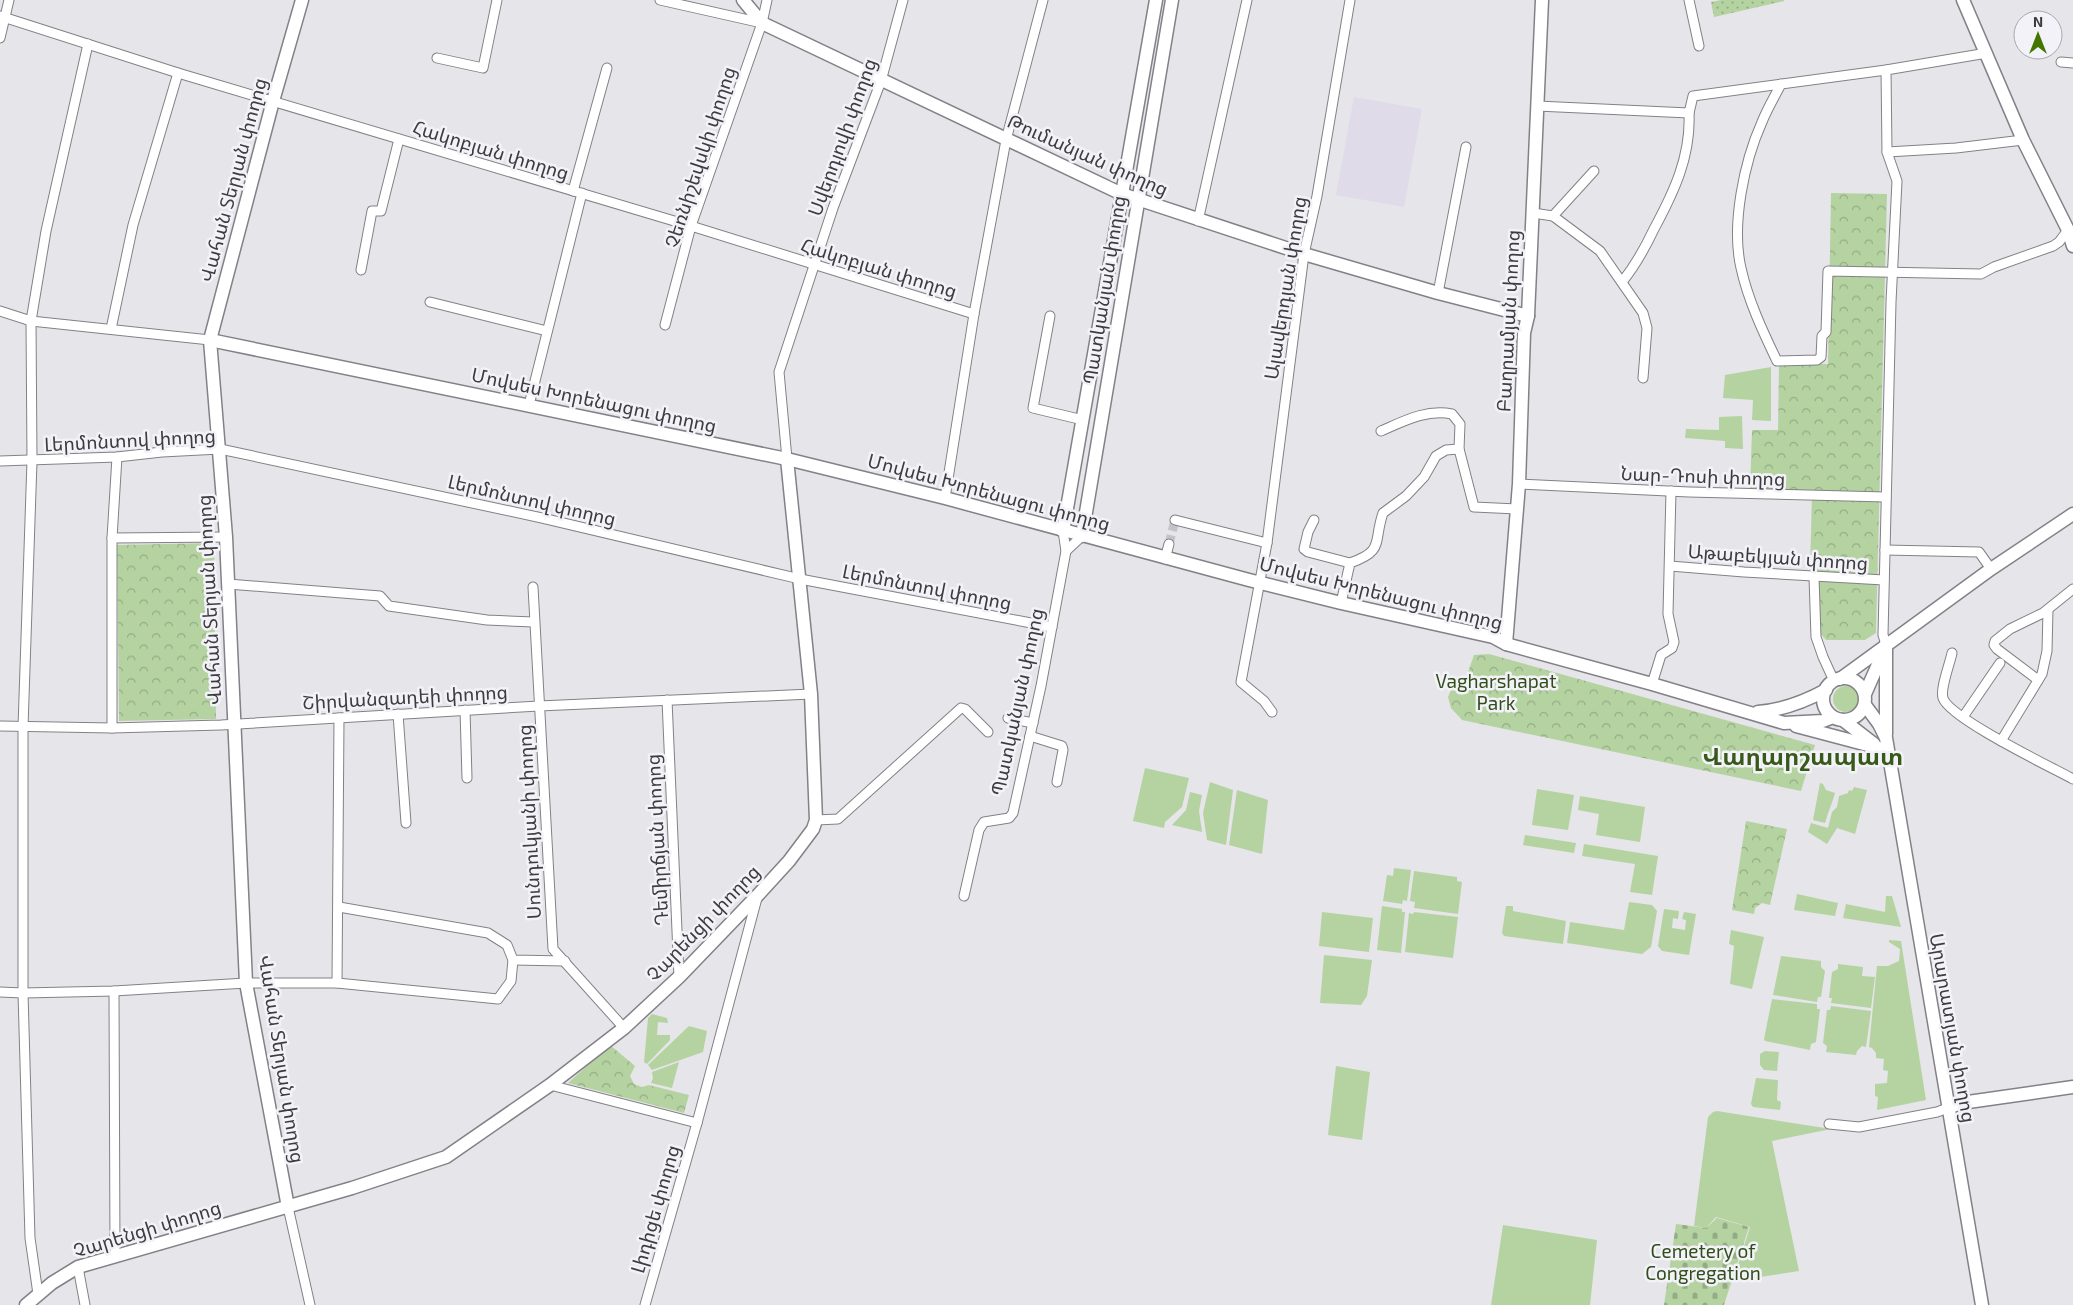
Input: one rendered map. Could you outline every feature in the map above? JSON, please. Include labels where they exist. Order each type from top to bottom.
[{"type":"main road","name":"Վահան Տերյան փողոց","points":[[288,1207],[246,983],[226,537],[210,340],[273,101],[302,0]]},
{"type":"main road","name":"Թումանյան փողոց","points":[[743,0],[762,23],[1122,194],[1198,221],[1304,254],[1438,293],[1528,316]]},
{"type":"main road","name":"Պատկանյան փողոց","points":[[1063,531],[1156,0]]},
{"type":"main road","name":"Պատկանյան փողոց","points":[[1082,536],[1172,0]]},
{"type":"main road","name":"Բաղրամյան փողոց","points":[[1506,644],[1519,484],[1524,333],[1528,316],[1542,0]]},
{"type":"main road","points":[[1963,0],[2023,140],[2070,230],[2073,246]]},
{"type":"main road","points":[[2070,230],[2073,217]]},
{"type":"main road","name":"Մովսես Խորենացու փողոց","points":[[210,340],[787,460],[945,498],[1165,559],[1341,603],[1493,637],[1506,644],[1784,723],[1838,719]]},
{"type":"main road","points":[[787,460],[811,694],[816,820]]},
{"type":"main road","name":"Մովսես Խորենացու փողոց","points":[[1751,713],[1773,711],[1803,703],[1991,569],[2073,514]]},
{"type":"main road","points":[[1838,719],[1857,716],[1886,644]]},
{"type":"main road","points":[[1882,743],[1886,644]]},
{"type":"main road","points":[[1847,678],[1858,684],[1879,724],[1882,743],[1828,713],[1823,702],[1833,683],[1847,678]]},
{"type":"main road","points":[[1784,723],[1882,743]]},
{"type":"main road","name":"Արարատյան փողոց","points":[[1882,743],[1889,758],[1982,1305]]},
{"type":"main road","name":"Չարենցի փողոց","points":[[26,1305],[52,1283],[78,1268],[288,1207],[446,1157],[550,1085],[624,1028],[679,977],[757,896],[795,853],[813,829],[816,820]]},
{"type":"main road","points":[[1948,1108],[1960,1104],[2073,1087]]},
{"type":"street","points":[[0,38],[2,16],[9,0]]},
{"type":"street","points":[[437,58],[482,68],[498,0]]},
{"type":"street","points":[[660,0],[762,23]]},
{"type":"street","name":"Չեռնիշեվսկի փողոց","points":[[665,325],[692,226],[762,23],[767,0]]},
{"type":"street","name":"Սվերդլովի փողոց","points":[[787,460],[779,372],[833,208],[882,81],[903,0]]},
{"type":"street","points":[[945,498],[974,314],[1006,140],[1043,0]]},
{"type":"street","points":[[1198,221],[1247,0]]},
{"type":"street","name":"Ալավերդյան փողոց","points":[[1272,712],[1264,701],[1247,689],[1241,682],[1267,543],[1304,254],[1317,196],[1350,0]]},
{"type":"street","points":[[1690,0],[1699,46]]},
{"type":"street","name":"Հակոբյան փողոց","points":[[2,16],[178,72],[692,226],[815,266],[974,314]]},
{"type":"street","points":[[38,1294],[30,1238],[23,993],[23,727],[32,461],[31,321],[46,231],[88,44]]},
{"type":"street","points":[[1622,282],[1633,268],[1674,192],[1684,162],[1689,113],[1693,96],[1886,70],[1987,53]]},
{"type":"street","points":[[2061,62],[2073,63]]},
{"type":"street","points":[[529,405],[607,68]]},
{"type":"street","points":[[1886,70],[1887,152],[1896,180],[1884,580],[1883,635],[1886,644]]},
{"type":"street","points":[[111,329],[133,225],[178,72]]},
{"type":"street","points":[[1781,84],[1762,122],[1748,163],[1741,199],[1737,237],[1741,268],[1762,331],[1777,361],[1817,360],[1822,354],[1822,336],[1826,332],[1828,271],[1981,274],[1994,267],[2053,246],[2070,230]]},
{"type":"street","points":[[1538,106],[1689,113]]},
{"type":"street","points":[[361,270],[372,211],[381,211],[398,139]]},
{"type":"street","points":[[1887,152],[1956,148],[2023,140]]},
{"type":"street","points":[[1438,293],[1466,147]]},
{"type":"street","points":[[1553,216],[1594,171]]},
{"type":"street","points":[[1533,213],[1553,216],[1600,251],[1643,313],[1646,328],[1643,378]]},
{"type":"street","points":[[430,302],[546,331]]},
{"type":"street","points":[[0,312],[31,321],[210,340]]},
{"type":"street","points":[[1050,316],[1032,408],[1083,420]]},
{"type":"street","points":[[1381,431],[1419,416],[1440,412],[1452,414],[1460,424],[1459,449],[1474,507],[1517,509]]},
{"type":"street","name":"Լերմոնտով փողոց","points":[[0,462],[117,457],[162,452],[220,449],[542,518],[800,579],[1052,628]]},
{"type":"street","points":[[1314,520],[1308,532],[1304,549],[1308,552],[1350,563],[1363,558],[1376,547],[1383,513],[1406,496],[1424,477],[1436,456],[1446,450],[1459,449]]},
{"type":"street","points":[[112,728],[112,538],[117,457]]},
{"type":"street","name":"Նար-Դոսի փողոց","points":[[1519,484],[1886,498]]},
{"type":"street","points":[[1652,684],[1661,655],[1672,648],[1674,642],[1668,614],[1670,491]]},
{"type":"street","points":[[1175,520],[1267,543]]},
{"type":"street","name":"Պատկանյան փողոց","points":[[964,896],[979,830],[984,822],[1009,818],[1013,813],[1033,723],[1066,550],[1063,531]]},
{"type":"street","points":[[1066,550],[1082,536]]},
{"type":"street","points":[[112,538],[226,537]]},
{"type":"street","points":[[1165,559],[1169,544]]},
{"type":"street","points":[[1885,550],[1979,552],[1991,569]]},
{"type":"street","points":[[1341,603],[1350,563]]},
{"type":"street","name":"Աթաբեկյան փողոց","points":[[1670,566],[1814,577],[1884,580]]},
{"type":"street","points":[[1814,577],[1816,637],[1833,683]]},
{"type":"street","points":[[228,584],[380,596],[389,606],[487,620],[534,622]]},
{"type":"street","name":"Սունդուկյանի փողոց","points":[[532,587],[553,949],[624,1028]]},
{"type":"street","points":[[2038,680],[1994,645],[1994,641],[2010,629],[2048,610],[2073,589]]},
{"type":"street","points":[[2001,741],[2042,674],[2047,651],[2048,610]]},
{"type":"street","points":[[1952,653],[1942,693],[1945,702],[1976,728],[2073,780]]},
{"type":"street","points":[[1963,717],[2000,663]]},
{"type":"street","name":"Շիրվանզադեի փողոց","points":[[0,726],[112,728],[235,724],[539,706],[811,694]]},
{"type":"street","name":"Դեմիրճյան փողոց","points":[[667,700],[679,977]]},
{"type":"street","points":[[816,820],[838,819],[961,708],[965,709],[988,732]]},
{"type":"street","points":[[465,710],[467,778]]},
{"type":"street","points":[[398,714],[406,823]]},
{"type":"street","points":[[337,982],[339,718]]},
{"type":"street","points":[[1008,718],[1033,723]]},
{"type":"street","points":[[1030,736],[1062,746],[1063,750],[1057,782]]},
{"type":"street","name":"Լիդիցե փողոց","points":[[645,1305],[697,1123],[757,896]]},
{"type":"street","points":[[0,992],[114,991],[246,983],[337,982],[498,999],[511,980],[513,960],[507,944],[488,933],[464,927],[339,907]]},
{"type":"street","points":[[513,960],[565,961]]},
{"type":"street","points":[[114,991],[115,1256]]},
{"type":"street","points":[[550,1085],[697,1123]]},
{"type":"street","points":[[1829,1124],[1859,1127],[1938,1112],[1948,1108]]},
{"type":"street","points":[[288,1207],[310,1305]]},
{"type":"street","points":[[78,1268],[85,1305]]},
{"type":"shaded area","points":[[1354,97],[1422,109],[1404,207],[1336,195]]},
{"type":"green space","points":[[1721,0],[1784,1],[1714,17],[1711,2]]},
{"type":"green space","points":[[1831,193],[1887,194],[1876,633],[1865,640],[1826,640],[1819,632],[1819,574],[1810,573],[1812,492],[1750,490],[1752,430],[1778,430],[1779,363],[1828,364]]},
{"type":"green space","points":[[1771,367],[1771,421],[1752,420],[1753,400],[1723,398],[1725,375]]},
{"type":"green space","points":[[1742,416],[1743,449],[1725,448],[1725,441],[1685,438],[1686,429],[1719,430],[1719,417]]},
{"type":"green space","points":[[214,543],[216,719],[119,721],[117,545]]},
{"type":"green space","name":"Vagharshapat Park","points":[[1489,654],[1815,745],[1801,791],[1462,720],[1451,708],[1448,697],[1453,685],[1467,675],[1474,655]]},
{"type":"green space","points":[[1846,686],[1855,690],[1859,699],[1855,708],[1846,712],[1837,708],[1833,699],[1837,690]]},
{"type":"green space","points":[[1145,768],[1189,778],[1182,807],[1165,822],[1164,828],[1133,821]]},
{"type":"green space","points":[[1210,782],[1233,790],[1226,845],[1207,840],[1203,813]]},
{"type":"green space","points":[[1820,783],[1823,784],[1826,790],[1835,793],[1825,823],[1813,820]]},
{"type":"green space","points":[[1854,787],[1867,790],[1855,834],[1837,828],[1827,844],[1808,832],[1811,823],[1828,828],[1832,812],[1837,807],[1839,796],[1848,793],[1849,790],[1852,791]]},
{"type":"green space","points":[[1537,789],[1574,795],[1568,830],[1532,825]]},
{"type":"green space","points":[[1237,790],[1268,800],[1262,854],[1229,845]]},
{"type":"green space","points":[[1190,792],[1202,795],[1199,811],[1202,832],[1172,825],[1186,810]]},
{"type":"green space","points":[[1580,796],[1645,807],[1640,842],[1596,835],[1599,814],[1578,810]]},
{"type":"green space","points":[[1746,821],[1787,829],[1770,905],[1762,903],[1755,908],[1754,914],[1732,910]]},
{"type":"green space","points":[[1525,835],[1576,843],[1574,853],[1523,845]]},
{"type":"green space","points":[[1584,844],[1658,856],[1652,895],[1630,892],[1635,864],[1582,856]]},
{"type":"green space","points":[[1394,868],[1411,870],[1407,901],[1403,900],[1402,904],[1383,901],[1387,875],[1393,876]]},
{"type":"green space","points":[[1414,871],[1457,877],[1457,881],[1462,882],[1458,914],[1414,908],[1415,902],[1410,901]]},
{"type":"green space","points":[[1797,894],[1838,903],[1835,916],[1794,910]]},
{"type":"green space","points":[[1886,896],[1892,896],[1901,927],[1843,918],[1846,904],[1885,912]]},
{"type":"green space","points":[[1629,902],[1652,905],[1657,911],[1651,947],[1642,954],[1567,943],[1570,922],[1624,930]]},
{"type":"green space","points":[[1382,906],[1402,909],[1402,912],[1405,912],[1401,953],[1377,950]]},
{"type":"green space","points":[[1506,906],[1513,906],[1513,911],[1566,921],[1563,944],[1504,936],[1502,933]]},
{"type":"green space","points":[[1664,909],[1679,911],[1678,919],[1673,918],[1672,928],[1685,930],[1686,920],[1682,919],[1684,912],[1696,914],[1689,955],[1662,951],[1658,946]]},
{"type":"green space","points":[[1322,912],[1373,918],[1369,952],[1319,946]]},
{"type":"green space","points":[[1414,912],[1458,917],[1453,958],[1405,952],[1409,913],[1413,914]]},
{"type":"green space","points":[[1731,930],[1764,937],[1752,989],[1730,984],[1734,946],[1729,944]]},
{"type":"green space","points":[[1889,940],[1901,941],[1926,1100],[1877,1110],[1878,1097],[1875,1096],[1875,1084],[1887,1083],[1888,1071],[1883,1070],[1884,1059],[1876,1058],[1876,1053],[1869,1047],[1877,966],[1888,966],[1899,961],[1900,949],[1889,942]]},
{"type":"green space","points":[[1324,955],[1372,960],[1367,996],[1361,1005],[1320,1003]]},
{"type":"green space","points":[[1781,956],[1821,961],[1821,967],[1825,971],[1821,997],[1818,997],[1817,1002],[1773,995]]},
{"type":"green space","points":[[1838,964],[1863,967],[1862,976],[1875,977],[1871,1008],[1831,1003],[1832,998],[1829,998],[1832,972],[1838,969]]},
{"type":"green space","points":[[1772,999],[1817,1004],[1817,1009],[1820,1009],[1816,1042],[1811,1044],[1810,1050],[1765,1041]]},
{"type":"green space","points":[[1831,1006],[1871,1011],[1866,1047],[1862,1046],[1856,1055],[1826,1052],[1827,1046],[1823,1043],[1827,1010],[1830,1010]]},
{"type":"green space","points":[[652,1014],[667,1018],[668,1023],[658,1022],[657,1035],[670,1035],[670,1040],[647,1064],[644,1062],[648,1018]]},
{"type":"green space","points":[[689,1026],[707,1031],[703,1052],[652,1070],[648,1065]]},
{"type":"green space","points":[[610,1045],[635,1066],[630,1076],[634,1084],[642,1087],[649,1085],[689,1095],[684,1113],[568,1083]]},
{"type":"green space","points":[[1765,1051],[1779,1052],[1777,1071],[1764,1070],[1760,1065],[1760,1054]]},
{"type":"green space","points":[[679,1062],[672,1088],[651,1083],[653,1078],[652,1072]]},
{"type":"green space","points":[[1336,1066],[1370,1072],[1362,1140],[1328,1135]]},
{"type":"green space","points":[[1756,1078],[1778,1080],[1777,1100],[1781,1102],[1780,1110],[1753,1107],[1751,1104]]},
{"type":"green space","points":[[1717,1111],[1831,1129],[1772,1141],[1799,1271],[1733,1281],[1750,1227],[1716,1217],[1706,1228],[1694,1226],[1708,1117]]},
{"type":"green space","name":"Cemetery of Congregation","points":[[1717,1218],[1749,1227],[1724,1305],[1664,1305],[1676,1224],[1706,1228]]},
{"type":"green space","points":[[1503,1225],[1597,1240],[1590,1305],[1491,1305]]},
{"type":"tunnel","points":[[1169,544],[1175,520]]},
{"type":"district","name":"Վաղարշապատ","points":[[1803,757]]}]
